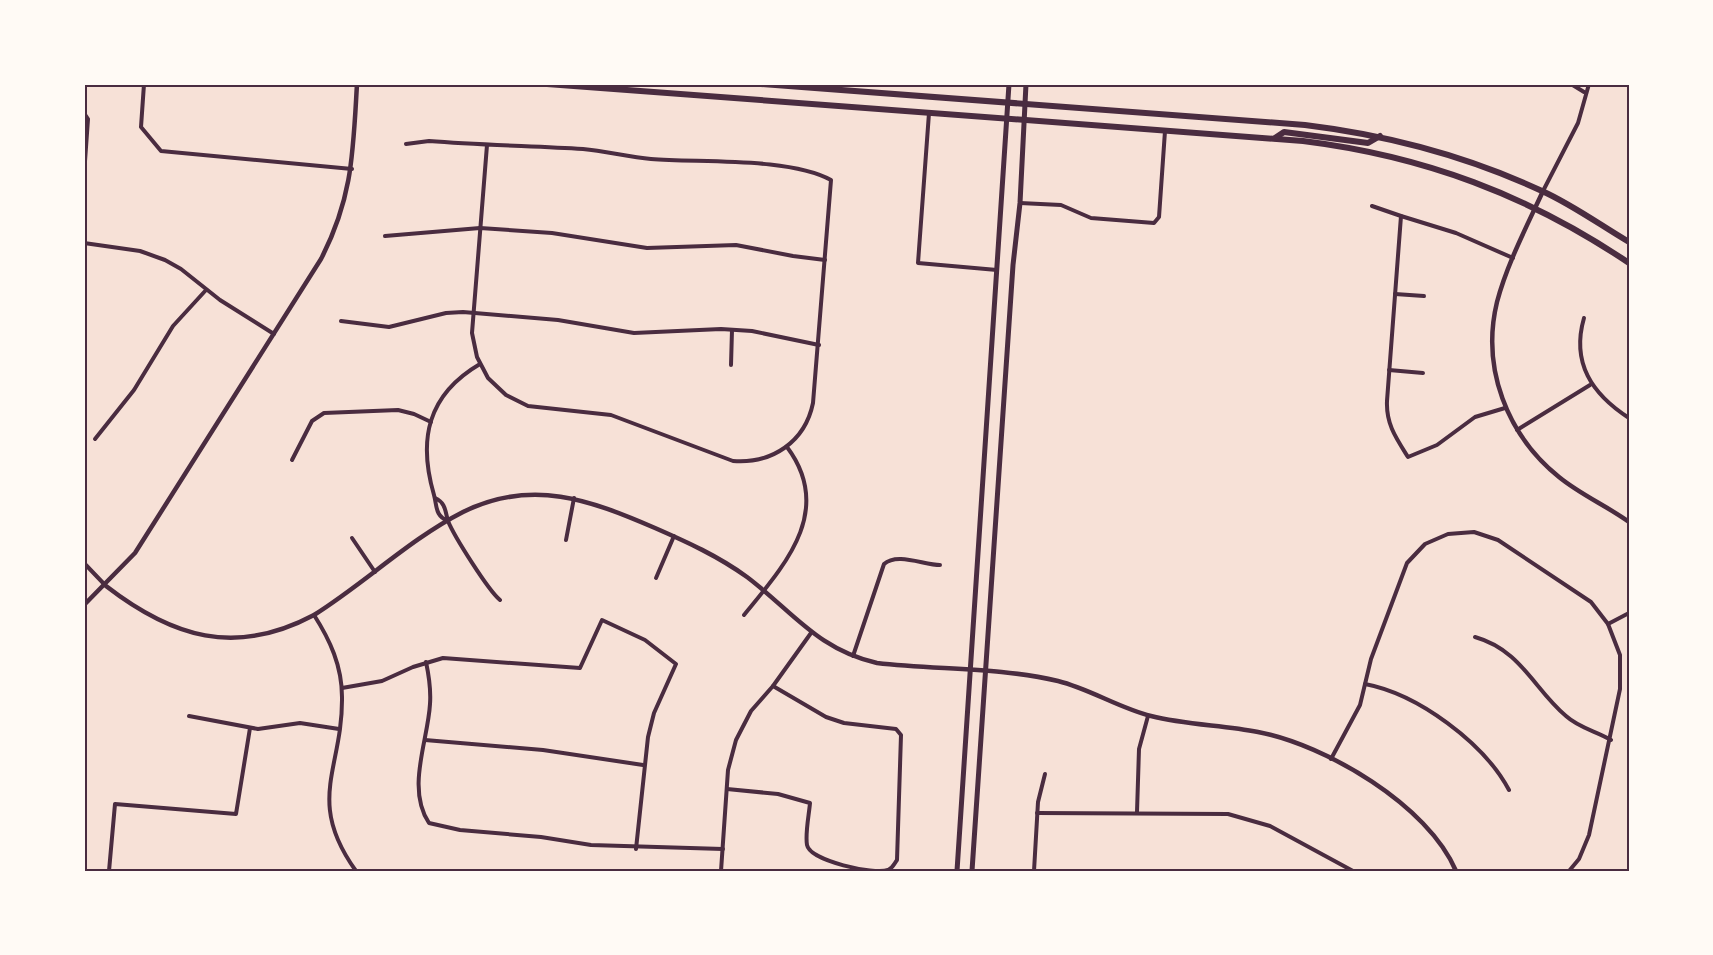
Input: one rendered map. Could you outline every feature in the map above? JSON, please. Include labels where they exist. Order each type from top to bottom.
[{"type":"main road","points":[[547,84],[1165,130],[1274,139],[1376,152],[1463,177],[1503,192],[1586,234],[1629,263]]},
{"type":"main road","points":[[761,84],[1305,125],[1380,136],[1474,163],[1543,191],[1629,242]]},
{"type":"main road","points":[[957,871],[1006,102],[1009,84]]},
{"type":"main road","points":[[972,871],[1013,265],[1020,203],[1026,84]]},
{"type":"main road","points":[[1274,139],[1284,132],[1368,143],[1380,136]]},
{"type":"street","points":[[144,84],[141,127],[162,151],[352,169]]},
{"type":"street","points":[[84,605],[106,586],[135,553],[329,243],[343,208],[352,169],[357,84]]},
{"type":"street","points":[[1571,84],[1584,92]]},
{"type":"street","points":[[1588,84],[1584,92],[1578,123],[1535,208],[1499,296],[1493,331],[1496,376],[1505,408],[1516,430],[1540,460],[1560,478],[1629,522]]},
{"type":"street","points":[[84,113],[88,119],[84,175]]},
{"type":"street","points":[[929,113],[918,263],[997,270]]},
{"type":"street","points":[[1020,203],[1071,207],[1091,218],[1154,223],[1159,217],[1165,130]]},
{"type":"street","points":[[406,144],[429,141],[586,149],[652,159],[714,160],[818,173],[831,180],[812,412],[804,427],[787,447],[759,460],[742,462],[724,459],[610,415],[536,408],[520,403],[494,385],[480,364],[473,341],[473,313],[486,145]]},
{"type":"street","points":[[1372,207],[1456,233],[1514,258]]},
{"type":"street","points":[[1401,216],[1389,370],[1388,417],[1392,434],[1408,457],[1437,445],[1475,417],[1505,408]]},
{"type":"street","points":[[385,236],[480,228],[552,234],[647,248],[736,245],[825,260]]},
{"type":"street","points":[[84,243],[140,251],[157,256],[181,269],[206,290],[274,334]]},
{"type":"street","points":[[95,439],[134,390],[173,326],[206,290]]},
{"type":"street","points":[[1395,294],[1424,296]]},
{"type":"street","points":[[341,321],[373,327],[389,327],[446,313],[473,313],[558,320],[634,333],[732,330],[819,345]]},
{"type":"street","points":[[1584,318],[1579,350],[1582,366],[1590,385],[1607,403],[1629,418]]},
{"type":"street","points":[[731,365],[732,330]]},
{"type":"street","points":[[448,520],[442,519],[436,510],[426,466],[426,440],[430,422],[441,400],[452,386],[480,364]]},
{"type":"street","points":[[1389,370],[1423,373]]},
{"type":"street","points":[[1516,430],[1590,385]]},
{"type":"street","points":[[292,460],[312,421],[324,413],[398,410],[414,414],[430,422]]},
{"type":"street","points":[[744,615],[791,556],[804,523],[806,505],[802,479],[787,447]]},
{"type":"street","points":[[84,563],[106,586],[155,620],[181,630],[207,636],[226,637],[261,633],[294,624],[314,615],[448,520],[481,505],[515,496],[574,497],[608,508],[712,555],[764,591],[811,633],[853,657],[877,663],[1029,676],[1072,685],[1148,716],[1260,732],[1295,742],[1331,759],[1391,795],[1419,817],[1437,837],[1455,871]]},
{"type":"street","points":[[566,540],[574,497]]},
{"type":"street","points":[[435,498],[443,504],[448,520],[487,587],[500,600]]},
{"type":"street","points":[[1331,759],[1357,713],[1371,659],[1403,570],[1418,550],[1448,534],[1473,532],[1498,540],[1584,596],[1608,624],[1618,647],[1621,672],[1611,740],[1587,843],[1569,871]]},
{"type":"street","points":[[656,578],[674,536]]},
{"type":"street","points":[[352,538],[375,572]]},
{"type":"street","points":[[853,657],[884,564],[889,560],[898,559],[940,565]]},
{"type":"street","points":[[1608,624],[1629,613]]},
{"type":"street","points":[[314,615],[333,649],[342,688],[339,729],[330,775],[329,802],[337,836],[356,871]]},
{"type":"street","points":[[342,688],[382,681],[426,662],[461,658],[580,668],[602,621],[645,640],[676,664],[654,713],[643,765],[636,849]]},
{"type":"street","points":[[721,871],[727,789],[732,755],[742,726],[811,633]]},
{"type":"street","points":[[1475,637],[1489,641],[1516,660],[1572,721],[1611,740]]},
{"type":"street","points":[[426,662],[430,696],[419,787],[423,814],[429,823],[470,832],[523,835],[636,849],[673,846],[723,849]]},
{"type":"street","points":[[1365,684],[1393,692],[1452,727],[1490,762],[1509,789]]},
{"type":"street","points":[[727,789],[778,794],[810,803],[807,845],[812,853],[831,861],[858,868],[886,871],[893,867],[897,860],[902,735],[896,729],[844,723],[826,717],[773,686]]},
{"type":"street","points":[[189,716],[250,728],[266,729],[300,723],[339,729]]},
{"type":"street","points":[[1137,812],[1139,749],[1148,716]]},
{"type":"street","points":[[109,871],[115,804],[236,814],[250,728]]},
{"type":"street","points":[[424,740],[543,750],[602,761],[643,765]]},
{"type":"street","points":[[1034,871],[1037,813],[1044,774]]},
{"type":"street","points":[[1037,813],[1211,812],[1246,818],[1278,830],[1353,871]]}]
